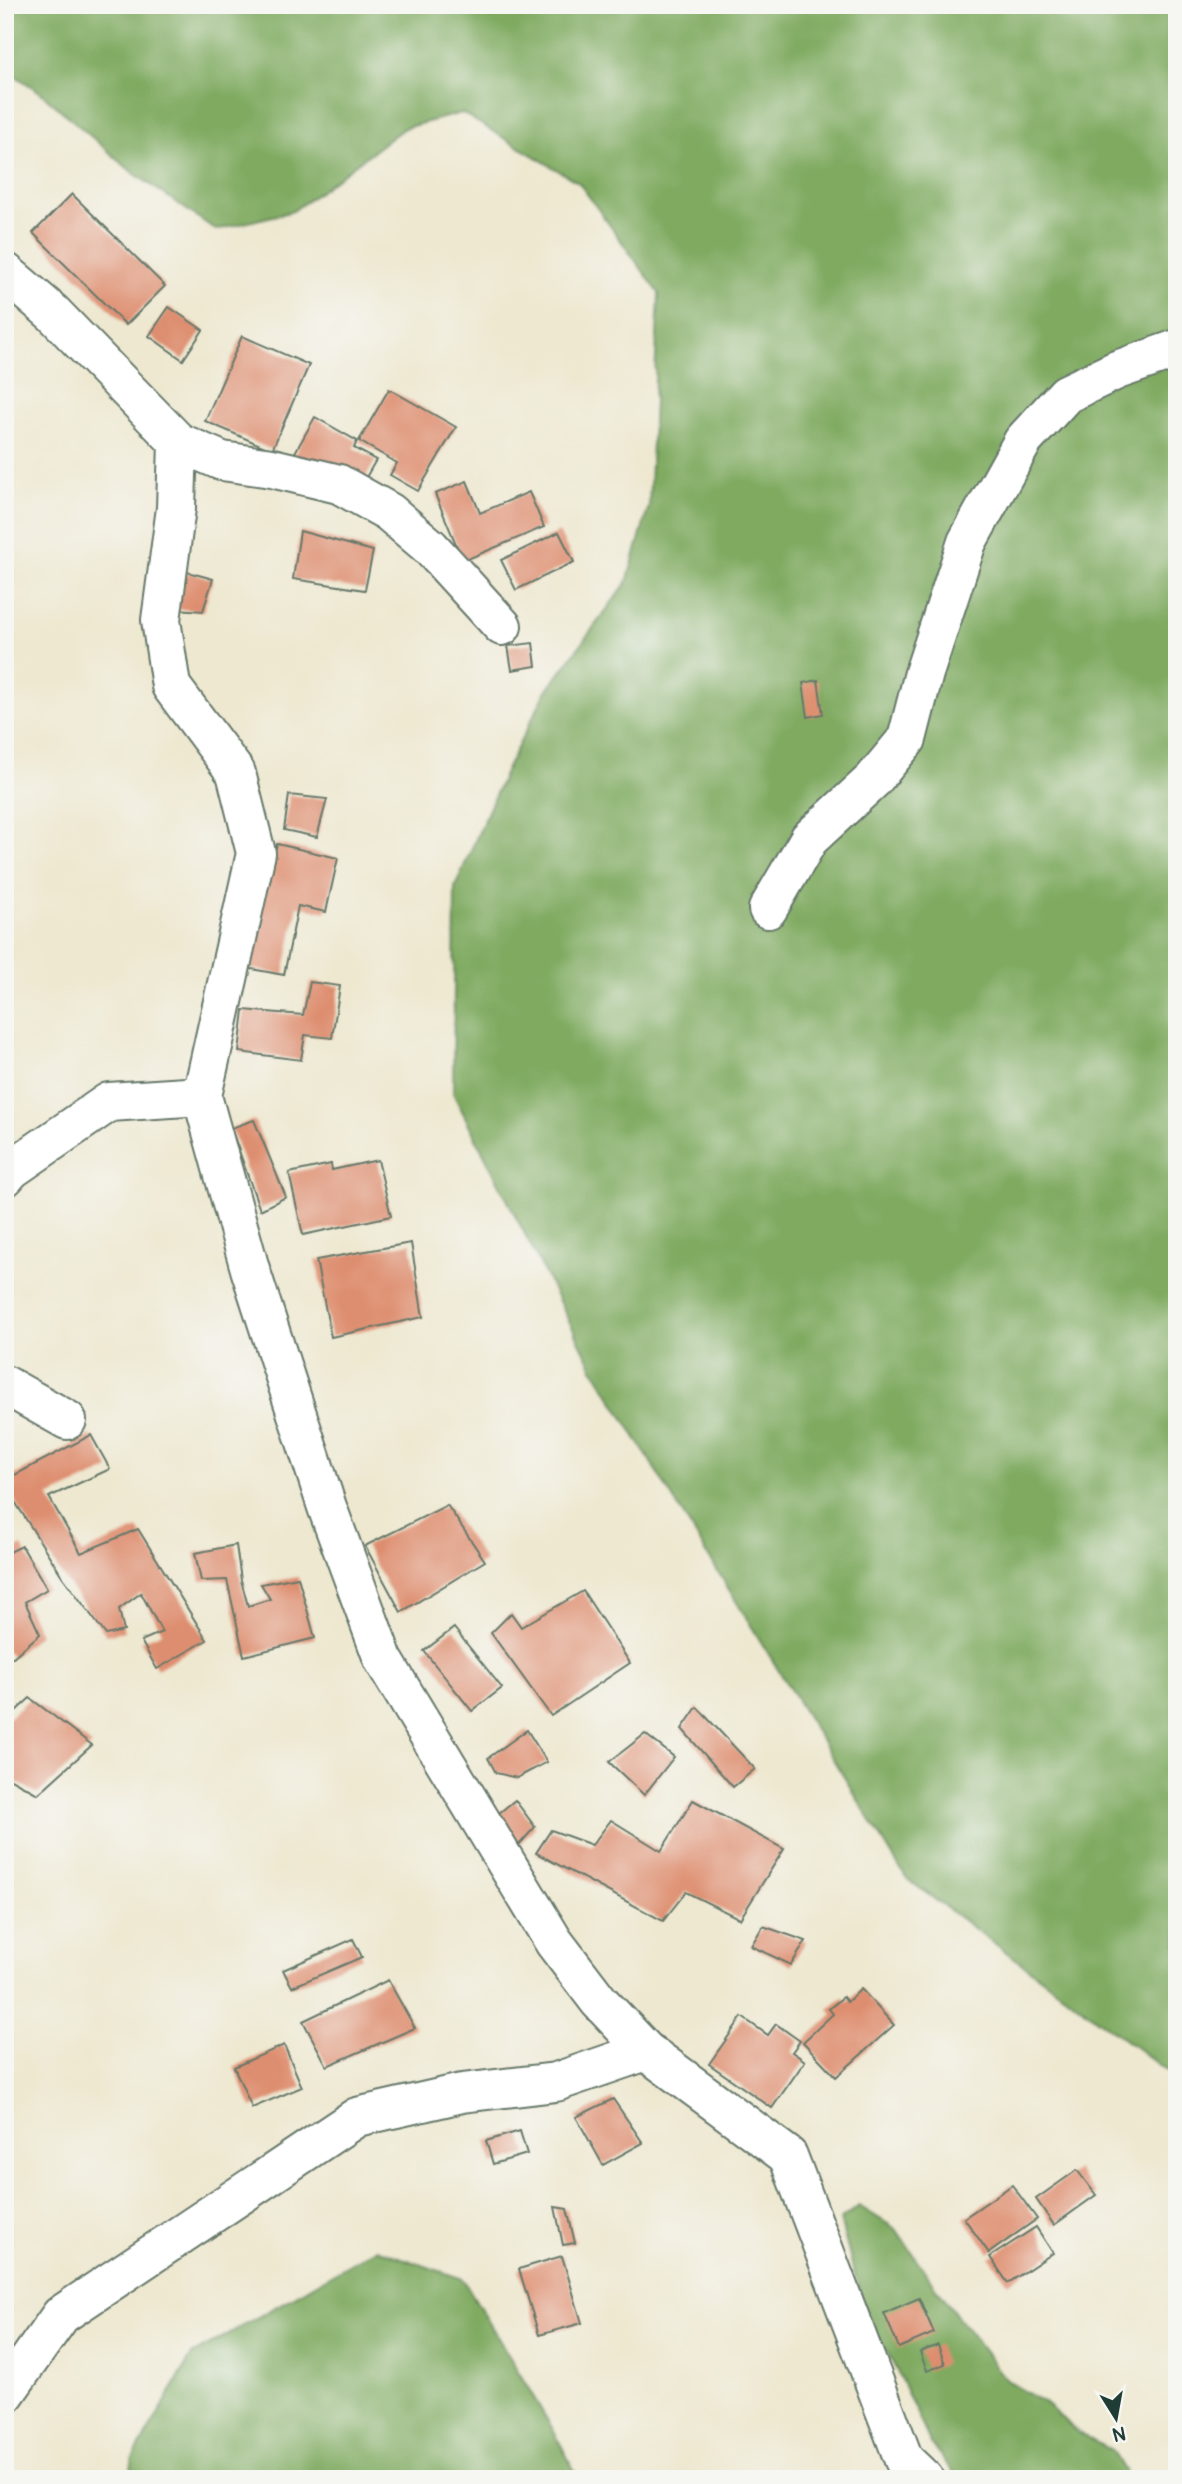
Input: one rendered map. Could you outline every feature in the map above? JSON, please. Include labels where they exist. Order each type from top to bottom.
[{"type":"street","points":[[5,272],[61,322],[178,442],[222,461],[271,468],[338,484],[389,512],[430,547],[502,626]]},
{"type":"street","points":[[768,909],[809,839],[873,780],[907,738],[924,673],[967,542],[1023,441],[1066,394],[1117,370],[1177,349]]},
{"type":"street","points":[[178,442],[176,508],[161,620],[171,686],[236,773],[256,853],[202,1096],[250,1269],[327,1507],[383,1659],[554,1941],[599,2001],[646,2051],[788,2156],[904,2460],[924,2479]]},
{"type":"street","points":[[5,1177],[12,1169],[109,1102],[202,1096]]},
{"type":"street","points":[[5,1385],[67,1420]]},
{"type":"street","points":[[5,2394],[61,2315],[358,2117],[462,2093],[556,2082],[646,2051]]},
{"type":"green space","points":[[5,5],[1177,5],[1177,2078],[906,1878],[593,1368],[453,1093],[455,887],[505,772],[545,693],[627,582],[649,506],[659,293],[579,183],[462,113],[404,128],[293,211],[216,230],[132,172],[40,92],[5,69]]},
{"type":"green space","points":[[859,2206],[896,2229],[936,2288],[1007,2381],[1043,2402],[1079,2433],[1113,2452],[1129,2479],[958,2479],[930,2442],[864,2309],[840,2220]]},
{"type":"green space","points":[[376,2249],[463,2279],[552,2428],[579,2479],[129,2479],[133,2458],[192,2355]]},
{"type":"building","points":[[72,194],[165,286],[126,325],[33,233]]},
{"type":"building","points":[[169,307],[203,330],[183,360],[149,336]]},
{"type":"building","points":[[242,336],[309,365],[272,450],[205,421]]},
{"type":"building","points":[[389,389],[456,427],[418,491],[390,475],[397,463],[359,441]]},
{"type":"building","points":[[315,417],[357,441],[354,448],[376,460],[361,486],[293,456]]},
{"type":"building","points":[[467,481],[480,513],[529,492],[544,527],[463,561],[435,494]]},
{"type":"building","points":[[300,531],[373,551],[365,590],[293,579]]},
{"type":"building","points":[[559,532],[574,562],[516,590],[501,560]]},
{"type":"building","points":[[184,571],[213,579],[203,611],[177,609]]},
{"type":"building","points":[[533,643],[536,666],[512,670],[508,646]]},
{"type":"building","points":[[818,680],[823,714],[808,717],[803,683]]},
{"type":"building","points":[[289,795],[327,799],[317,837],[284,830]]},
{"type":"building","points":[[277,844],[338,858],[326,912],[298,906],[284,975],[246,968]]},
{"type":"building","points":[[310,982],[340,986],[332,1038],[305,1035],[301,1060],[239,1052],[244,1010],[303,1015]]},
{"type":"building","points":[[254,1120],[286,1197],[260,1210],[231,1128]]},
{"type":"building","points":[[378,1160],[391,1216],[303,1235],[289,1173],[331,1164],[332,1170]]},
{"type":"building","points":[[411,1243],[423,1317],[331,1337],[316,1260]]},
{"type":"building","points":[[91,1435],[110,1469],[49,1497],[81,1553],[138,1529],[207,1640],[157,1669],[141,1641],[162,1632],[141,1593],[119,1609],[124,1631],[106,1635],[62,1576],[5,1486],[5,1480]]},
{"type":"building","points":[[447,1505],[485,1561],[401,1612],[365,1546]]},
{"type":"building","points":[[236,1545],[248,1606],[270,1599],[261,1584],[298,1577],[315,1638],[244,1656],[227,1580],[201,1581],[195,1553]]},
{"type":"building","points":[[22,1546],[47,1589],[25,1602],[40,1634],[12,1658],[5,1648],[5,1554]]},
{"type":"building","points":[[583,1591],[630,1663],[551,1716],[491,1633],[511,1613],[521,1627]]},
{"type":"building","points":[[454,1628],[502,1688],[472,1711],[424,1651]]},
{"type":"building","points":[[30,1698],[92,1745],[38,1794],[5,1776],[5,1721]]},
{"type":"building","points":[[697,1707],[755,1769],[733,1787],[682,1729]]},
{"type":"building","points":[[527,1730],[547,1762],[517,1778],[496,1773],[488,1758]]},
{"type":"building","points":[[645,1734],[674,1757],[644,1795],[609,1762]]},
{"type":"building","points":[[515,1800],[535,1827],[519,1845],[493,1818]]},
{"type":"building","points":[[693,1800],[784,1849],[740,1919],[686,1892],[663,1921],[536,1853],[551,1830],[592,1845],[611,1820],[661,1851]]},
{"type":"building","points":[[763,1926],[806,1941],[791,1965],[751,1946]]},
{"type":"building","points":[[353,1939],[362,1957],[292,1987],[283,1970]]},
{"type":"building","points":[[388,1980],[415,2028],[327,2066],[303,2021]]},
{"type":"building","points":[[861,1989],[894,2025],[836,2077],[803,2042],[833,2014],[829,2009],[843,1997],[847,2002]]},
{"type":"building","points":[[742,2017],[768,2035],[776,2024],[800,2041],[792,2052],[805,2061],[772,2108],[709,2064]]},
{"type":"building","points":[[284,2045],[302,2087],[252,2108],[234,2067]]},
{"type":"building","points":[[613,2099],[643,2143],[603,2165],[576,2117]]},
{"type":"building","points":[[520,2131],[527,2154],[493,2164],[486,2141]]},
{"type":"building","points":[[1077,2170],[1096,2195],[1054,2225],[1036,2199]]},
{"type":"building","points":[[1012,2185],[1037,2219],[989,2253],[964,2218]]},
{"type":"building","points":[[555,2207],[567,2209],[575,2243],[563,2245]]},
{"type":"building","points":[[1036,2227],[1053,2253],[1008,2283],[990,2257]]},
{"type":"building","points":[[562,2256],[582,2323],[539,2335],[519,2269]]},
{"type":"building","points":[[919,2298],[934,2333],[899,2348],[884,2313]]},
{"type":"building","points":[[938,2345],[945,2364],[927,2371],[920,2352]]}]
